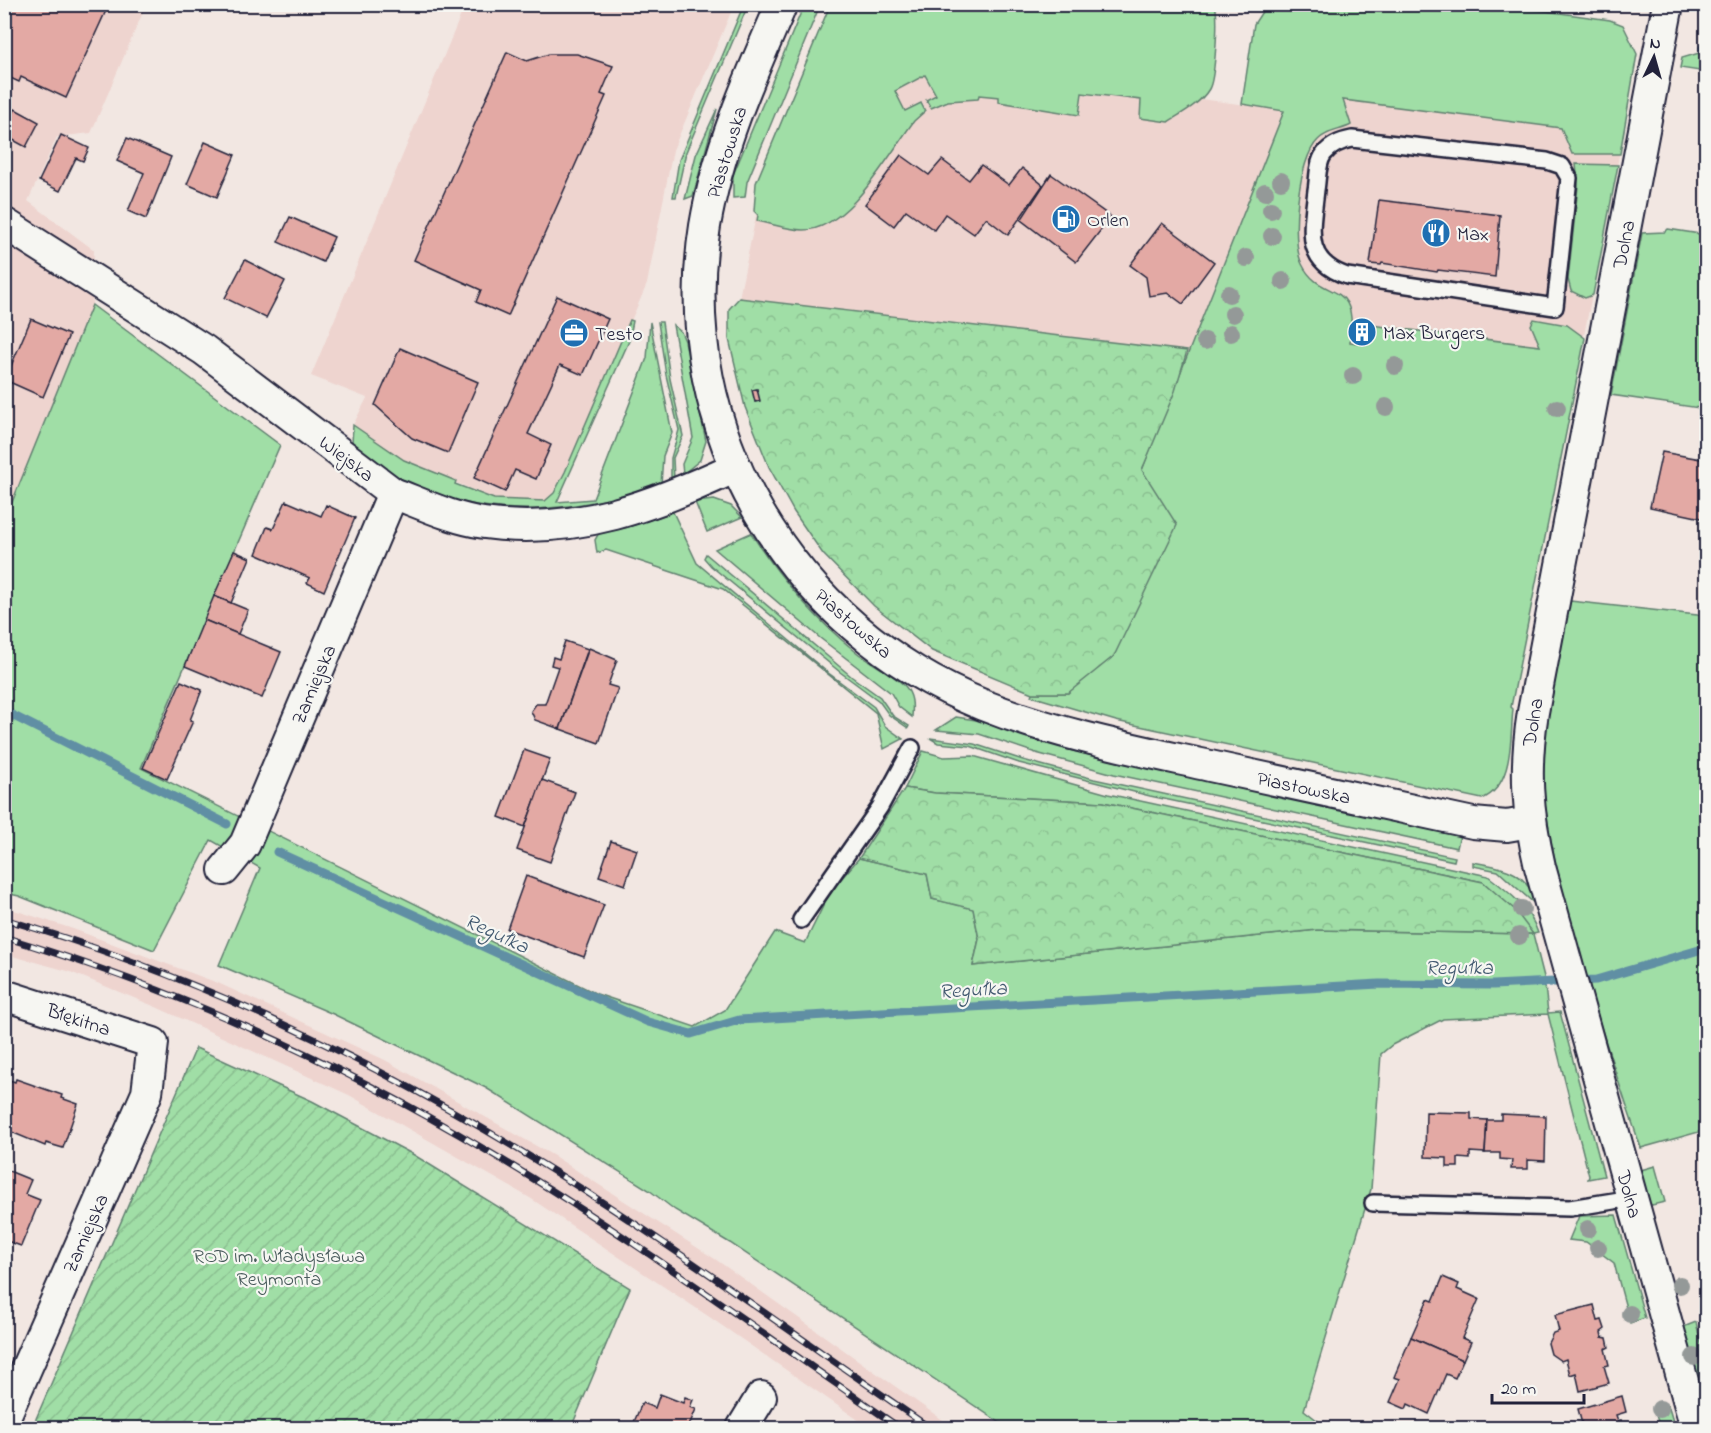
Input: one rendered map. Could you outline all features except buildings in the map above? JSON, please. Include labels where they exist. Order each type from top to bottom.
[{"type":"street","name":"Piastowska","points":[[782,4],[751,76],[718,165],[702,248],[700,310],[705,357],[717,419],[736,467],[775,539],[802,575],[834,610],[879,648],[901,663],[982,704],[1032,723],[1109,744],[1473,824],[1507,826],[1530,822]]},
{"type":"street","name":"Dolna","points":[[1668,4],[1533,712],[1526,768],[1530,822],[1540,867],[1696,1428]]},
{"type":"street","name":"Wiejska","points":[[4,223],[204,350],[393,493],[484,523],[566,524],[635,510],[736,467]]},
{"type":"street","name":"Zamiejska","points":[[224,870],[245,844],[393,493]]},
{"type":"street","name":"Błękitna","points":[[4,995],[153,1043]]},
{"type":"street","name":"Zamiejska","points":[[4,1419],[147,1093],[153,1043]]},
{"type":"street","points":[[742,1428],[761,1397]]},
{"type":"lane","points":[[1363,139],[1547,161],[1562,166],[1569,178],[1555,307],[1347,276],[1334,272],[1314,249],[1311,237],[1320,161],[1331,147],[1342,141],[1363,139]]},
{"type":"lane","points":[[801,920],[879,807],[912,748]]},
{"type":"lane","points":[[1372,1203],[1570,1208],[1632,1198]]},
{"type":"shaded area","points":[[5,5],[146,5],[91,133],[57,137],[28,201],[94,250],[92,305],[5,522]]},
{"type":"shaded area","points":[[465,5],[734,5],[673,150],[647,284],[565,472],[553,493],[545,501],[494,499],[404,460],[353,425],[367,398],[311,376]]},
{"type":"shaded area","points":[[909,61],[1284,110],[1343,100],[1623,135],[1541,556],[739,298],[763,182]]},
{"type":"shaded area","points":[[5,907],[73,929],[218,983],[385,1060],[554,1156],[715,1259],[954,1428],[870,1428],[708,1316],[530,1198],[349,1095],[156,1007],[68,971],[5,954]]},
{"type":"green space","points":[[744,4],[748,5],[686,152],[676,197],[673,197],[679,160]]},
{"type":"green space","points":[[1267,4],[1495,4],[1610,20],[1623,25],[1637,54],[1620,154],[1572,154],[1561,128],[1343,100],[1351,125],[1326,134],[1318,140],[1305,164],[1301,181],[1297,219],[1298,253],[1310,276],[1344,299],[1349,307],[1350,342],[1367,344],[1371,325],[1540,346],[1531,325],[1534,319],[1567,325],[1585,338],[1511,707],[1513,709],[1508,760],[1500,784],[1482,799],[1116,721],[1031,696],[1032,693],[1068,693],[1142,470],[1284,111],[1242,104],[1254,24]]},
{"type":"green space","points":[[804,5],[820,5],[747,182],[745,197],[733,198],[733,175]]},
{"type":"green space","points":[[830,5],[1215,5],[1215,61],[1209,89],[1190,108],[1168,122],[1140,118],[1141,100],[1082,93],[1079,115],[999,102],[999,97],[979,95],[978,99],[948,101],[931,108],[926,100],[936,95],[925,75],[895,91],[905,111],[921,103],[925,111],[914,121],[866,188],[836,218],[820,227],[803,230],[757,221],[758,215],[754,211],[756,183]]},
{"type":"green space","points":[[1706,51],[1706,72],[1680,68],[1682,58]]},
{"type":"green space","points":[[717,109],[693,196],[685,199],[696,155]]},
{"type":"green space","points":[[1576,164],[1618,165],[1593,295],[1585,298],[1571,291],[1568,279],[1578,186]]},
{"type":"green space","points":[[1668,229],[1706,235],[1706,409],[1611,395],[1642,233],[1665,232]]},
{"type":"green space","points":[[739,298],[1187,351],[1175,391],[1142,470],[1177,525],[1114,656],[1068,693],[1032,693],[932,651],[874,606],[823,554],[794,512],[769,467],[745,407],[729,339],[729,309]]},
{"type":"green space","points":[[92,305],[280,445],[141,768],[597,994],[695,1027],[725,1010],[775,932],[805,943],[830,892],[859,858],[927,874],[932,899],[973,908],[979,939],[973,966],[1317,930],[1533,934],[1544,977],[1548,1013],[1560,1012],[1604,1176],[1588,1179],[1548,1014],[1443,1019],[1392,1045],[1381,1054],[1371,1189],[1304,1410],[1327,1428],[1008,1428],[730,1243],[675,1210],[649,1190],[486,1088],[333,1014],[219,965],[260,868],[211,840],[154,950],[19,896],[5,893],[4,522]]},
{"type":"green space","points":[[630,320],[633,321],[629,341],[557,502],[593,499],[647,358],[650,322],[672,433],[663,456],[661,485],[598,501],[566,506],[535,509],[472,504],[440,496],[402,481],[356,449],[352,443],[353,425],[404,460],[456,481],[455,484],[494,499],[545,501],[554,493],[565,472]]},
{"type":"green space","points":[[658,322],[662,322],[670,379],[683,436],[673,458],[674,479],[671,479],[671,458],[679,430],[666,375]]},
{"type":"green space","points":[[673,325],[681,332],[685,341],[706,441],[700,460],[683,474],[682,464],[693,438]]},
{"type":"green space","points":[[714,500],[731,506],[742,517],[707,532],[695,502]]},
{"type":"green space","points":[[673,512],[697,563],[827,672],[874,707],[885,726],[903,739],[884,749],[876,713],[723,589],[606,550],[597,553],[595,540],[599,533],[628,527]]},
{"type":"green space","points":[[751,533],[786,581],[826,625],[855,651],[894,676],[905,686],[912,700],[912,717],[899,707],[891,693],[820,638],[715,549]]},
{"type":"green space","points":[[706,554],[852,677],[880,697],[893,716],[909,726],[908,728],[889,715],[879,701],[840,672],[711,566],[704,558]]},
{"type":"green space","points":[[1570,601],[1706,616],[1706,1130],[1641,1148],[1583,967],[1558,875],[1545,807],[1542,762],[1545,723]]},
{"type":"green space","points":[[956,717],[976,720],[1069,750],[1123,763],[1460,835],[1457,848],[1114,774],[1036,753],[979,734],[936,730]]},
{"type":"green space","points":[[930,738],[974,744],[1094,779],[1455,857],[1454,861],[1150,796],[1019,763],[970,746],[938,743]]},
{"type":"green space","points":[[923,751],[944,757],[973,756],[1108,794],[1488,876],[1511,894],[1524,908],[1538,933],[1533,934],[1483,882],[1103,802],[935,793],[905,788]]},
{"type":"green space","points":[[905,788],[935,793],[1103,802],[1483,882],[1514,909],[1533,934],[1317,930],[973,966],[979,939],[973,909],[932,899],[927,874],[859,858]]},
{"type":"green space","points":[[1473,862],[1505,869],[1521,878],[1533,894],[1537,906],[1498,871],[1473,866]]},
{"type":"green space","name":"ROD im. Władysława Reymonta","points":[[196,1048],[312,1101],[414,1155],[630,1288],[571,1428],[32,1428]]},
{"type":"green space","points":[[1655,1166],[1665,1202],[1652,1205],[1646,1203],[1638,1175],[1641,1170]]},
{"type":"green space","points":[[1616,1215],[1645,1318],[1630,1323],[1614,1263],[1586,1242],[1569,1240],[1579,1216]]},
{"type":"green space","points":[[1696,1322],[1706,1364],[1706,1423],[1681,1328]]},
{"type":"green space","points":[[1668,1405],[1675,1428],[1660,1428],[1654,1409]]},
{"type":"waterway","name":"Regułka","points":[[4,711],[227,824]]},
{"type":"waterway","name":"Regułka","points":[[277,852],[648,1022],[691,1034],[739,1020],[1379,984],[1493,985],[1596,980],[1706,948]]},
{"type":"railway","points":[[4,919],[75,941],[213,994],[281,1023],[414,1090],[479,1126],[592,1195],[930,1428]]},
{"type":"railway","points":[[4,937],[130,979],[192,1004],[314,1058],[432,1119],[594,1217],[900,1428]]},
{"type":"place","name":"Orlen","points":[[1066,219]]},
{"type":"place","name":"Max","points":[[1436,233]]},
{"type":"place","name":"Max Burgers","points":[[1362,332]]},
{"type":"place","name":"Testo","points":[[574,333]]}]
